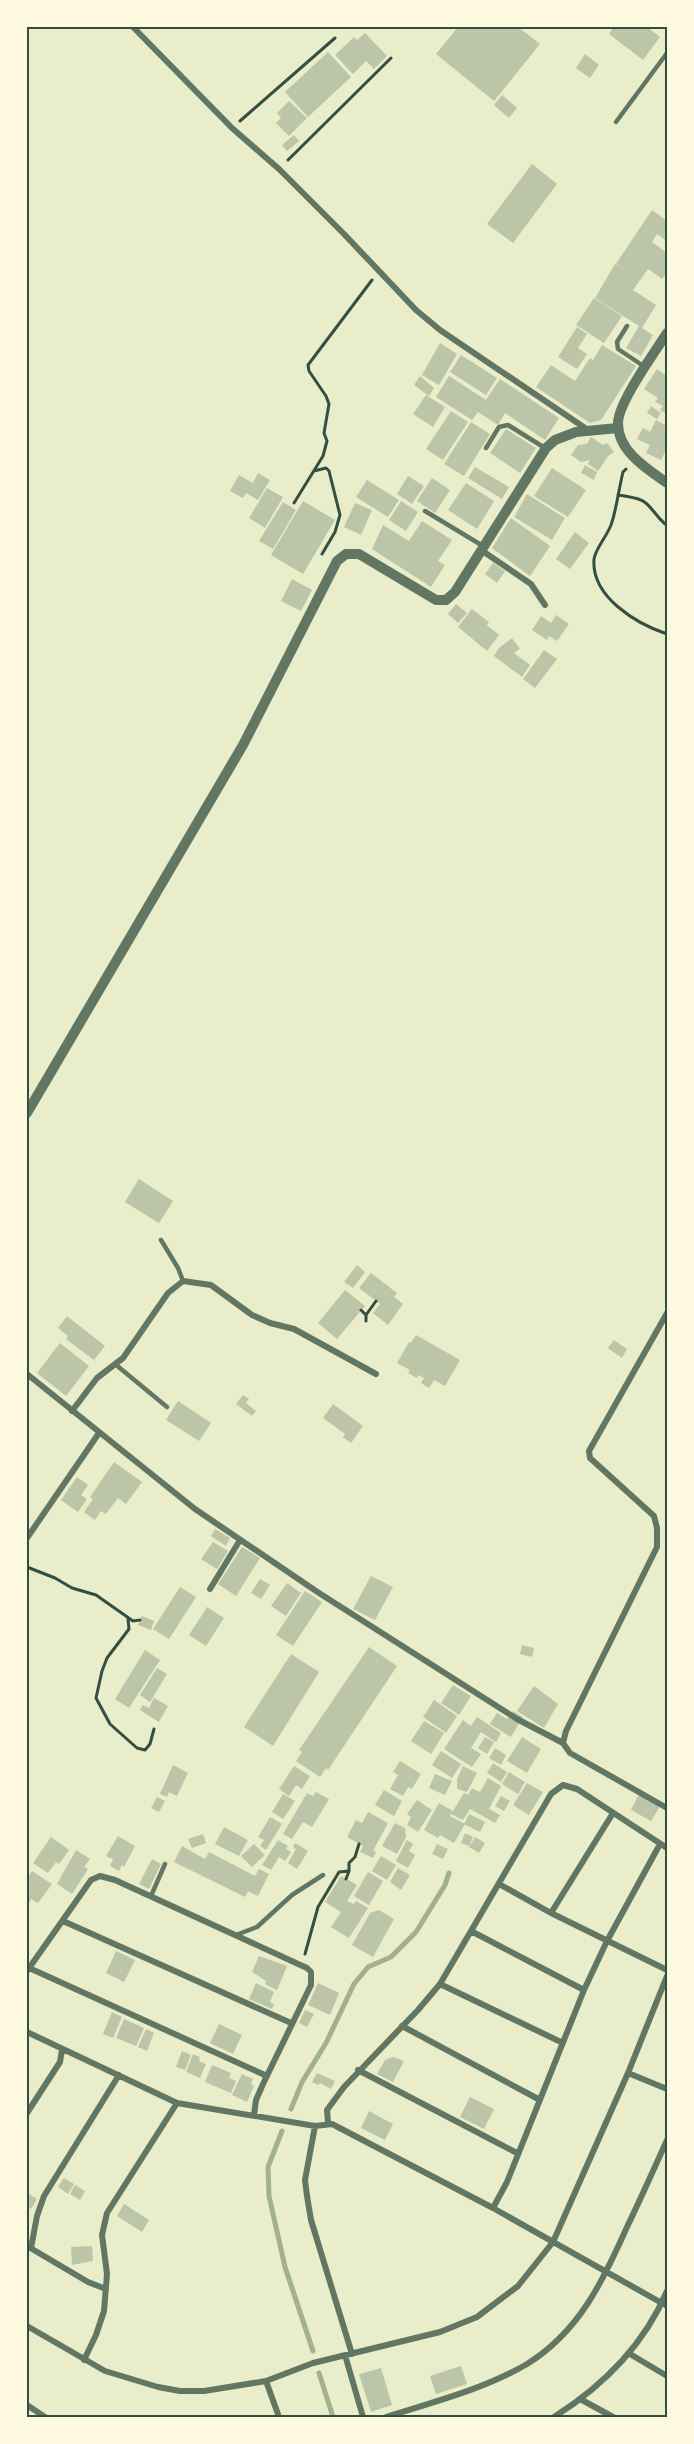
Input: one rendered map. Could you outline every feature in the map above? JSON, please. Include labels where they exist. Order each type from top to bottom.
[{"type":"street","points":[[133,27],[232,128],[279,169],[416,310],[440,330],[588,430]]},
{"type":"street","points":[[667,333],[619,414],[618,428],[624,445],[637,461],[667,483]]},
{"type":"street","points":[[27,1113],[243,745],[337,561],[346,555],[359,554],[436,600],[446,600],[455,592],[546,448],[566,435],[588,430],[618,428]]},
{"type":"street","points":[[482,548],[531,584],[545,604]]},
{"type":"street","points":[[72,1411],[97,1378],[123,1358],[168,1293],[183,1281],[211,1285],[252,1315],[270,1323],[294,1329],[376,1374]]},
{"type":"street","points":[[564,1743],[566,1731],[657,1547],[657,1527],[654,1516],[590,1458],[589,1451],[667,1313]]},
{"type":"street","points":[[27,1374],[195,1509],[240,1540],[517,1719],[564,1743],[570,1753],[667,1808]]},
{"type":"street","points":[[27,1538],[99,1432]]},
{"type":"street","points":[[210,1589],[240,1540]]},
{"type":"street","points":[[328,2123],[327,2110],[332,2102],[358,2070],[440,1984],[551,1794],[563,1785],[577,1789],[667,1848]]},
{"type":"street","points":[[551,1913],[613,1813]]},
{"type":"street","points":[[493,2208],[507,2182],[584,1990],[607,1941],[660,1844]]},
{"type":"street","points":[[254,2115],[256,2100],[311,1985],[311,1972],[307,1968],[152,1896],[115,1880],[95,1877],[84,1888],[28,1968],[267,2076]]},
{"type":"street","points":[[499,1884],[551,1913],[667,1970]]},
{"type":"street","points":[[63,1921],[291,2023]]},
{"type":"street","points":[[471,1931],[584,1990]]},
{"type":"street","points":[[27,2326],[105,2371],[180,2391],[214,2390],[266,2381],[313,2363],[440,2332],[477,2317],[518,2286],[553,2242],[628,2073],[667,1976]]},
{"type":"street","points":[[440,1984],[563,2043]]},
{"type":"street","points":[[402,2026],[540,2100]]},
{"type":"street","points":[[27,2032],[177,2103],[315,2126],[328,2123],[493,2208],[664,2305]]},
{"type":"street","points":[[27,2113],[60,2062],[62,2049]]},
{"type":"street","points":[[358,2070],[518,2153]]},
{"type":"street","points":[[628,2073],[667,2089]]},
{"type":"street","points":[[106,2289],[88,2282],[29,2247],[44,2196],[119,2075]]},
{"type":"street","points":[[84,2360],[96,2336],[104,2311],[107,2274],[102,2235],[107,2213],[177,2103]]},
{"type":"street","points":[[315,2126],[306,2180],[307,2196],[311,2220],[363,2417]]},
{"type":"street","points":[[386,2417],[490,2381],[527,2364],[570,2329],[588,2307],[607,2273],[667,2140]]},
{"type":"street","points":[[554,2417],[582,2400],[630,2354],[664,2305],[667,2291]]},
{"type":"street","points":[[630,2354],[667,2376]]},
{"type":"street","points":[[266,2381],[279,2417]]},
{"type":"street","points":[[582,2400],[613,2417]]},
{"type":"street","points":[[27,2405],[40,2416]]},
{"type":"lane","points":[[616,122],[667,53]]},
{"type":"lane","points":[[627,326],[617,342],[618,349],[645,367]]},
{"type":"lane","points":[[486,448],[500,427],[508,424],[546,448]]},
{"type":"lane","points":[[425,511],[482,548]]},
{"type":"lane","points":[[161,1240],[183,1281]]},
{"type":"lane","points":[[115,1364],[167,1407]]},
{"type":"lane","points":[[152,1896],[165,1864]]},
{"type":"lane","points":[[236,1935],[257,1927],[292,1895],[323,1875]]},
{"type":"path","points":[[232,128],[335,38]]},
{"type":"path","points":[[279,169],[391,58]]},
{"type":"path","points":[[294,503],[314,471],[327,441],[324,433],[329,404],[327,396],[309,371],[308,365],[319,354],[349,309],[380,272]]},
{"type":"path","points":[[637,461],[623,472],[612,524],[594,556],[595,574],[607,595],[620,608],[652,629],[667,634]]},
{"type":"path","points":[[314,471],[326,468],[330,471],[340,515],[335,532],[322,554]]},
{"type":"path","points":[[618,495],[635,496],[645,500],[667,526]]},
{"type":"path","points":[[366,1321],[366,1315],[376,1301]]},
{"type":"path","points":[[360,1310],[366,1315]]},
{"type":"path","points":[[27,1567],[55,1578],[72,1588],[96,1595],[133,1622],[140,1620]]},
{"type":"path","points":[[128,1619],[129,1629],[107,1658],[96,1698],[110,1724],[137,1748],[145,1750],[149,1747],[154,1729]]},
{"type":"path","points":[[346,1879],[349,1863],[355,1857],[359,1844]]},
{"type":"path","points":[[307,1968],[305,1947],[318,1907],[337,1873],[349,1871]]},
{"type":"building","points":[[458,27],[518,27],[540,44],[494,101],[436,54]]},
{"type":"building","points":[[614,27],[647,27],[660,37],[643,60],[609,34]]},
{"type":"building","points":[[365,33],[387,56],[374,69],[366,61],[353,74],[335,55],[354,37],[357,40]]},
{"type":"building","points":[[328,52],[351,77],[308,117],[285,92]]},
{"type":"building","points":[[585,54],[599,65],[590,78],[576,68]]},
{"type":"building","points":[[502,95],[517,108],[509,118],[494,105]]},
{"type":"building","points":[[289,101],[307,118],[289,136],[276,123],[281,118],[277,113]]},
{"type":"building","points":[[294,135],[299,141],[287,151],[282,145]]},
{"type":"building","points":[[532,164],[557,184],[513,243],[487,224]]},
{"type":"building","points":[[652,210],[667,221],[667,241],[657,234],[652,242],[667,253],[667,278],[664,276],[662,279],[648,269],[633,290],[656,305],[642,328],[653,335],[641,356],[626,348],[639,326],[595,298],[615,264],[627,271],[616,264]]},
{"type":"building","points":[[594,298],[622,316],[604,343],[576,325]]},
{"type":"building","points":[[577,327],[587,334],[578,348],[587,354],[577,369],[558,357]]},
{"type":"building","points":[[440,343],[457,354],[439,385],[422,375]]},
{"type":"building","points":[[602,345],[636,366],[601,420],[590,423],[536,387],[551,365],[575,381],[590,358],[593,360]]},
{"type":"building","points":[[461,355],[497,378],[486,395],[450,372]]},
{"type":"building","points":[[657,369],[667,376],[666,414],[660,410],[663,406],[655,402],[658,398],[644,389]]},
{"type":"building","points":[[420,376],[434,388],[429,396],[414,385]]},
{"type":"building","points":[[449,376],[486,400],[500,379],[559,418],[545,440],[505,413],[498,425],[478,412],[472,420],[436,397]]},
{"type":"building","points":[[426,395],[445,407],[433,427],[413,414]]},
{"type":"building","points":[[651,406],[661,413],[657,419],[647,413]]},
{"type":"building","points":[[451,411],[468,422],[443,460],[426,449]]},
{"type":"building","points":[[656,420],[667,426],[667,448],[661,460],[646,453],[650,445],[637,439],[643,428],[650,432]]},
{"type":"building","points":[[471,422],[490,434],[464,476],[444,464]]},
{"type":"building","points":[[506,429],[536,448],[520,473],[490,453]]},
{"type":"building","points":[[591,437],[603,445],[607,443],[614,452],[608,456],[598,471],[588,464],[590,460],[581,462],[571,455],[578,445],[587,444]]},
{"type":"building","points":[[585,465],[597,472],[594,480],[581,473]]},
{"type":"building","points":[[475,467],[509,487],[502,499],[468,478]]},
{"type":"building","points":[[552,468],[586,490],[568,517],[534,496]]},
{"type":"building","points":[[258,473],[270,480],[258,500],[246,493],[243,498],[230,491],[239,475],[253,483]]},
{"type":"building","points":[[408,476],[424,486],[412,504],[397,494]]},
{"type":"building","points":[[432,478],[450,490],[435,513],[417,501]]},
{"type":"building","points":[[367,480],[399,500],[388,517],[356,497]]},
{"type":"building","points":[[466,483],[494,501],[477,529],[448,510]]},
{"type":"building","points":[[267,488],[283,497],[265,528],[249,518]]},
{"type":"building","points":[[527,494],[565,518],[552,540],[514,517]]},
{"type":"building","points":[[303,501],[335,520],[303,574],[271,555]]},
{"type":"building","points":[[401,501],[418,512],[406,531],[389,520]]},
{"type":"building","points":[[283,502],[296,510],[273,549],[259,541]]},
{"type":"building","points":[[355,503],[372,510],[361,535],[344,527]]},
{"type":"building","points":[[511,518],[550,546],[530,576],[492,548]]},
{"type":"building","points":[[422,521],[452,540],[438,561],[445,565],[431,587],[372,549],[383,525],[409,541]]},
{"type":"building","points":[[575,532],[589,543],[570,569],[556,559]]},
{"type":"building","points":[[493,563],[505,571],[497,583],[485,574]]},
{"type":"building","points":[[292,579],[312,590],[301,611],[281,601]]},
{"type":"building","points":[[456,604],[467,613],[458,623],[448,614]]},
{"type":"building","points":[[472,609],[489,622],[487,625],[499,635],[487,651],[458,627]]},
{"type":"building","points":[[556,615],[569,624],[557,641],[549,636],[547,640],[532,630],[541,616],[551,623]]},
{"type":"building","points":[[512,638],[520,649],[514,653],[530,665],[522,677],[494,656],[498,649]]},
{"type":"building","points":[[544,650],[557,659],[535,688],[523,679]]},
{"type":"building","points":[[139,1179],[173,1201],[159,1223],[125,1202]]},
{"type":"building","points":[[357,1265],[365,1272],[353,1288],[344,1282]]},
{"type":"building","points":[[371,1273],[397,1293],[394,1297],[403,1304],[388,1325],[373,1313],[380,1304],[359,1288]]},
{"type":"building","points":[[345,1290],[365,1306],[337,1339],[318,1323]]},
{"type":"building","points":[[67,1316],[105,1346],[94,1360],[66,1339],[68,1336],[58,1328]]},
{"type":"building","points":[[416,1335],[460,1360],[445,1386],[434,1380],[429,1388],[421,1383],[424,1378],[418,1375],[417,1378],[408,1373],[410,1370],[397,1363],[409,1342],[411,1343]]},
{"type":"building","points":[[614,1340],[627,1349],[622,1358],[608,1348]]},
{"type":"building","points":[[60,1343],[89,1366],[66,1396],[37,1373]]},
{"type":"building","points":[[243,1395],[249,1399],[246,1403],[256,1411],[252,1416],[236,1404]]},
{"type":"building","points":[[178,1401],[211,1423],[199,1441],[166,1420]]},
{"type":"building","points":[[333,1404],[363,1426],[351,1443],[343,1437],[345,1434],[323,1418]]},
{"type":"building","points":[[114,1462],[142,1482],[126,1504],[118,1498],[106,1514],[101,1511],[95,1520],[84,1512],[93,1499],[90,1497]]},
{"type":"building","points":[[77,1477],[88,1485],[81,1495],[87,1499],[78,1512],[61,1500]]},
{"type":"building","points":[[215,1529],[230,1538],[226,1546],[211,1536]]},
{"type":"building","points":[[213,1542],[228,1551],[217,1569],[201,1559]]},
{"type":"building","points":[[242,1547],[260,1558],[236,1596],[218,1584]]},
{"type":"building","points":[[371,1576],[393,1587],[375,1620],[353,1609]]},
{"type":"building","points":[[260,1579],[270,1585],[261,1599],[251,1593]]},
{"type":"building","points":[[287,1583],[301,1593],[286,1616],[271,1606]]},
{"type":"building","points":[[180,1587],[196,1597],[169,1639],[153,1629]]},
{"type":"building","points":[[305,1591],[322,1602],[293,1646],[276,1635]]},
{"type":"building","points":[[207,1607],[224,1618],[206,1646],[189,1635]]},
{"type":"building","points":[[142,1616],[154,1621],[151,1630],[138,1625]]},
{"type":"building","points":[[522,1645],[534,1648],[532,1657],[520,1654]]},
{"type":"building","points":[[369,1647],[397,1666],[328,1770],[326,1768],[320,1777],[296,1761],[302,1752],[299,1750]]},
{"type":"building","points":[[145,1650],[160,1660],[129,1708],[115,1699]]},
{"type":"building","points":[[291,1654],[319,1672],[273,1746],[244,1727]]},
{"type":"building","points":[[157,1668],[167,1674],[150,1702],[140,1695]]},
{"type":"building","points":[[453,1685],[471,1696],[459,1715],[441,1703]]},
{"type":"building","points":[[534,1686],[558,1704],[544,1728],[517,1711]]},
{"type":"building","points":[[154,1698],[168,1706],[159,1722],[140,1710],[143,1705],[149,1708]]},
{"type":"building","points":[[434,1700],[457,1716],[446,1733],[423,1717]]},
{"type":"building","points":[[513,1711],[523,1717],[511,1737],[490,1724],[497,1713],[507,1719]]},
{"type":"building","points":[[477,1717],[501,1733],[496,1742],[481,1732],[471,1748],[481,1754],[472,1767],[444,1749],[463,1720],[471,1726]]},
{"type":"building","points":[[424,1721],[444,1733],[431,1754],[411,1741]]},
{"type":"building","points":[[485,1737],[494,1742],[487,1754],[478,1748]]},
{"type":"building","points":[[522,1737],[541,1749],[527,1773],[507,1761]]},
{"type":"building","points":[[495,1748],[506,1755],[501,1765],[489,1758]]},
{"type":"building","points":[[441,1751],[461,1764],[452,1778],[432,1765]]},
{"type":"building","points":[[400,1761],[421,1774],[412,1789],[408,1787],[403,1796],[390,1789],[398,1775],[393,1772]]},
{"type":"building","points":[[493,1763],[507,1772],[501,1782],[487,1773]]},
{"type":"building","points":[[173,1765],[188,1773],[177,1796],[169,1792],[167,1797],[160,1794]]},
{"type":"building","points":[[294,1766],[310,1776],[302,1789],[296,1785],[289,1796],[279,1789]]},
{"type":"building","points":[[463,1766],[477,1773],[467,1792],[457,1789],[457,1779]]},
{"type":"building","points":[[509,1772],[525,1782],[518,1794],[502,1784]]},
{"type":"building","points":[[435,1774],[452,1781],[445,1795],[429,1788]]},
{"type":"building","points":[[488,1778],[501,1786],[489,1809],[500,1815],[495,1823],[470,1809],[463,1820],[451,1814],[450,1816],[465,1824],[454,1843],[424,1830],[439,1803],[453,1811],[464,1793],[468,1795],[472,1788],[480,1792]]},
{"type":"building","points":[[527,1783],[543,1792],[529,1815],[513,1805]]},
{"type":"building","points":[[384,1790],[402,1801],[394,1816],[375,1805]]},
{"type":"building","points":[[316,1792],[329,1799],[312,1827],[303,1822],[292,1839],[283,1834],[307,1793],[313,1796]]},
{"type":"building","points":[[283,1794],[295,1801],[283,1819],[272,1812]]},
{"type":"building","points":[[639,1794],[660,1806],[651,1821],[631,1810]]},
{"type":"building","points":[[501,1796],[510,1801],[504,1811],[495,1806]]},
{"type":"building","points":[[157,1797],[165,1801],[159,1812],[151,1808]]},
{"type":"building","points":[[417,1800],[432,1810],[418,1832],[407,1825],[411,1817],[407,1814]]},
{"type":"building","points":[[368,1812],[388,1823],[373,1851],[376,1852],[373,1858],[360,1852],[363,1846],[347,1837],[356,1820],[362,1823]]},
{"type":"building","points":[[469,1814],[485,1822],[480,1832],[464,1824]]},
{"type":"building","points":[[270,1817],[282,1824],[266,1850],[260,1846],[264,1840],[258,1837]]},
{"type":"building","points":[[395,1823],[405,1828],[406,1837],[397,1854],[382,1846]]},
{"type":"building","points":[[224,1827],[248,1840],[239,1856],[215,1844]]},
{"type":"building","points":[[465,1833],[473,1837],[469,1846],[461,1843]]},
{"type":"building","points":[[203,1834],[206,1843],[192,1848],[188,1839]]},
{"type":"building","points":[[118,1836],[135,1846],[124,1867],[122,1865],[119,1871],[110,1866],[113,1859],[106,1856]]},
{"type":"building","points":[[51,1837],[69,1850],[59,1864],[56,1862],[48,1873],[33,1863]]},
{"type":"building","points":[[475,1837],[485,1843],[479,1853],[469,1847]]},
{"type":"building","points":[[278,1840],[288,1846],[286,1849],[291,1852],[285,1861],[279,1857],[271,1870],[262,1865]]},
{"type":"building","points":[[407,1840],[413,1844],[409,1851],[415,1855],[408,1868],[396,1861]]},
{"type":"building","points":[[295,1843],[308,1851],[297,1869],[288,1863],[296,1849],[293,1847]]},
{"type":"building","points":[[254,1844],[265,1855],[252,1867],[241,1856]]},
{"type":"building","points":[[437,1844],[448,1849],[443,1859],[432,1854]]},
{"type":"building","points":[[182,1846],[205,1859],[209,1852],[255,1876],[259,1869],[269,1874],[258,1896],[248,1891],[245,1897],[174,1862]]},
{"type":"building","points":[[76,1850],[90,1859],[84,1867],[88,1869],[72,1894],[57,1884]]},
{"type":"building","points":[[381,1856],[396,1865],[387,1880],[372,1871]]},
{"type":"building","points":[[152,1859],[161,1864],[149,1889],[139,1884]]},
{"type":"building","points":[[398,1868],[410,1875],[401,1890],[390,1882]]},
{"type":"building","points":[[32,1871],[52,1884],[38,1903],[31,1899],[29,1903],[27,1902],[27,1878]]},
{"type":"building","points":[[368,1872],[383,1881],[369,1905],[354,1896]]},
{"type":"building","points":[[341,1876],[357,1885],[347,1901],[354,1904],[356,1901],[368,1908],[349,1938],[331,1927],[341,1912],[325,1902]]},
{"type":"building","points":[[379,1910],[394,1919],[373,1957],[352,1945],[370,1913]]},
{"type":"building","points":[[116,1951],[135,1960],[124,1982],[106,1973]]},
{"type":"building","points":[[259,1956],[287,1966],[277,1990],[265,1984],[266,1981],[252,1972]]},
{"type":"building","points":[[256,1983],[274,1992],[270,2002],[274,2004],[272,2009],[249,1999]]},
{"type":"building","points":[[318,1983],[339,1993],[330,2015],[308,2005]]},
{"type":"building","points":[[305,2010],[314,2014],[307,2027],[299,2023]]},
{"type":"building","points":[[112,2012],[122,2017],[113,2038],[103,2034]]},
{"type":"building","points":[[124,2019],[144,2028],[136,2046],[116,2038]]},
{"type":"building","points":[[219,2024],[242,2035],[233,2054],[210,2043]]},
{"type":"building","points":[[146,2029],[154,2033],[147,2051],[138,2047]]},
{"type":"building","points":[[182,2051],[191,2055],[185,2070],[176,2067]]},
{"type":"building","points":[[193,2054],[200,2057],[199,2061],[206,2064],[200,2078],[186,2072]]},
{"type":"building","points":[[393,2057],[404,2061],[393,2082],[377,2074],[385,2060]]},
{"type":"building","points":[[212,2065],[231,2073],[229,2078],[236,2081],[231,2093],[205,2082]]},
{"type":"building","points":[[317,2073],[335,2081],[331,2089],[320,2083],[318,2085],[312,2082]]},
{"type":"building","points":[[242,2074],[253,2079],[251,2084],[254,2086],[247,2102],[232,2095]]},
{"type":"building","points":[[470,2097],[494,2109],[484,2129],[460,2117]]},
{"type":"building","points":[[369,2111],[393,2124],[385,2140],[361,2128]]},
{"type":"building","points":[[64,2178],[74,2184],[68,2194],[58,2187]]},
{"type":"building","points":[[75,2185],[85,2191],[80,2200],[70,2194]]},
{"type":"building","points":[[27,2193],[37,2199],[31,2209],[27,2206]]},
{"type":"building","points":[[124,2204],[149,2220],[142,2232],[117,2216]]},
{"type":"building","points":[[92,2246],[93,2261],[72,2265],[71,2247]]},
{"type":"building","points":[[461,2366],[467,2384],[436,2394],[430,2376]]},
{"type":"building","points":[[381,2368],[392,2405],[371,2412],[359,2374]]},
{"type":"waterway","points":[[291,2109],[302,2082],[326,2043],[354,1984],[368,1967],[391,1957],[416,1932],[445,1885],[449,1873]]},
{"type":"waterway","points":[[282,2131],[268,2167],[269,2196],[285,2267],[313,2351]]},
{"type":"waterway","points":[[319,2373],[333,2417]]}]
